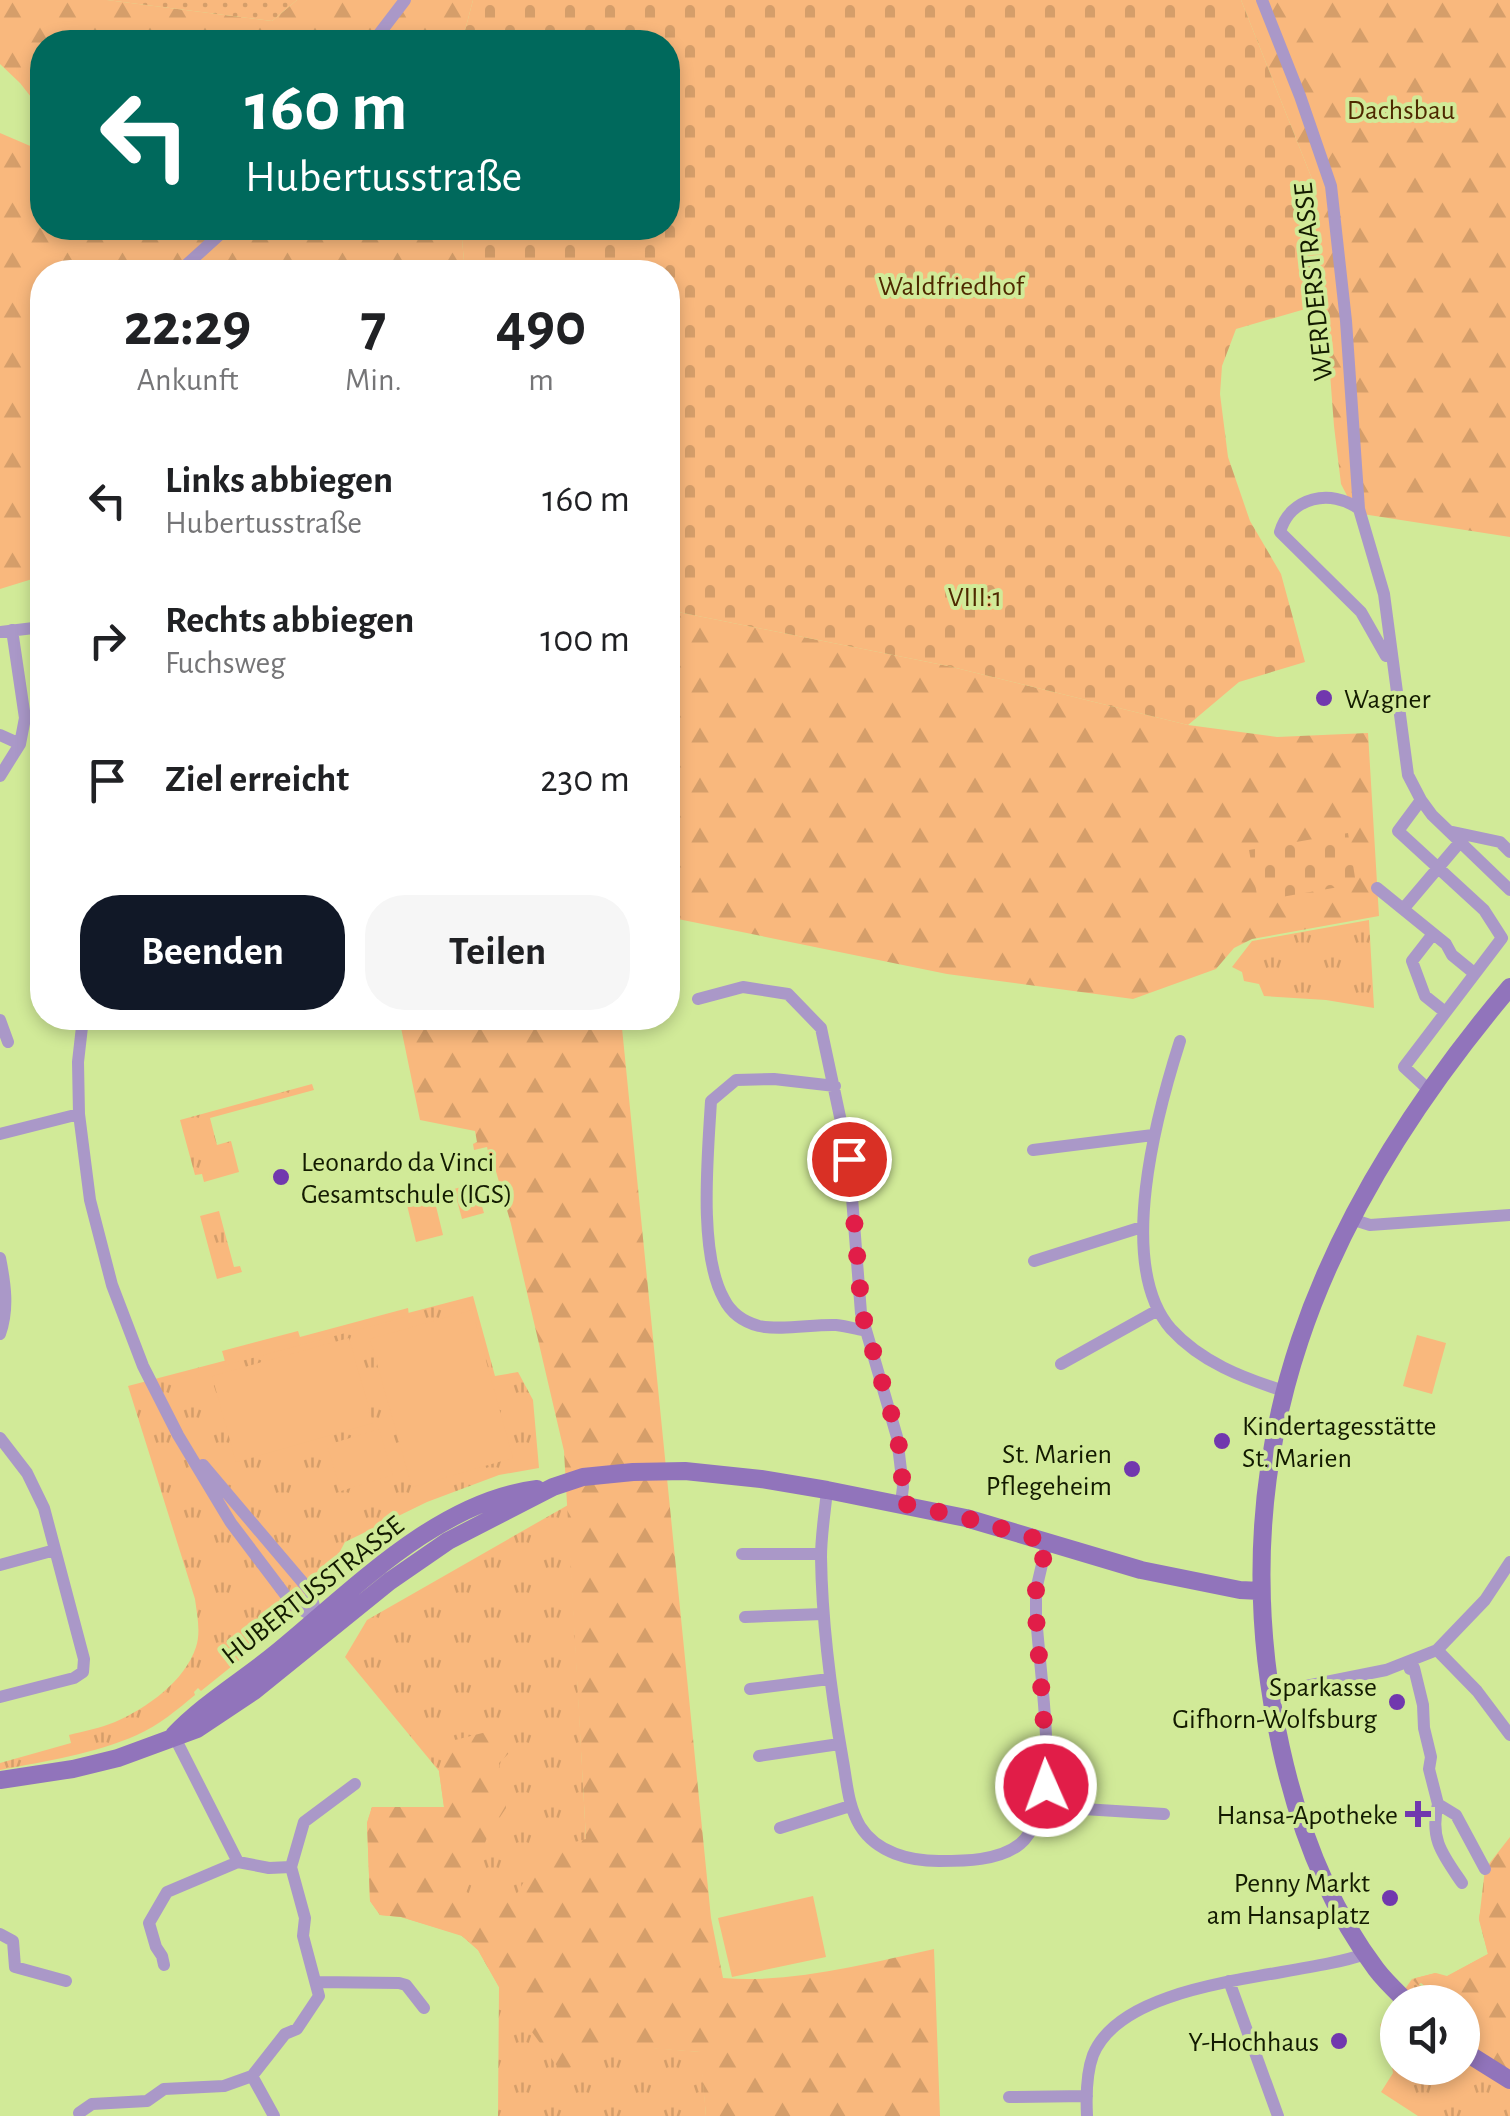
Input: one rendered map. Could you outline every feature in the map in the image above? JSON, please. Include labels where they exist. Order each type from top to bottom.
[{"type":"street","points":[[382,30],[405,0]]},
{"type":"street","name":"WERDERSTRASSE","points":[[1262,0],[1331,186],[1346,321],[1359,509],[1384,594],[1408,774],[1421,800],[1448,831],[1510,890]]},
{"type":"street","points":[[192,260],[214,240]]},
{"type":"street","name":"WERDERSTRASSE","points":[[1359,509],[1334,498],[1314,499],[1292,510],[1280,532],[1361,612],[1380,640],[1392,669]]},
{"type":"street","points":[[0,776],[20,744],[24,718],[6,631]]},
{"type":"street","points":[[0,735],[20,744]]},
{"type":"street","points":[[1421,800],[1398,832],[1484,910],[1502,938],[1404,1067],[1429,1090]]},
{"type":"street","points":[[1448,831],[1500,842],[1510,852]]},
{"type":"street","points":[[1404,908],[1460,842]]},
{"type":"street","points":[[1377,888],[1474,972]]},
{"type":"street","points":[[1434,934],[1412,961],[1425,996],[1445,1012]]},
{"type":"street","points":[[1391,1985],[1365,1954],[1336,1904],[1303,1830],[1286,1772],[1270,1692],[1262,1591],[1264,1511],[1284,1392],[1319,1284],[1380,1166],[1450,1060],[1510,986]]},
{"type":"street","points":[[698,999],[743,987],[788,994],[821,1028],[849,1159],[862,1313],[898,1437],[901,1503]]},
{"type":"street","points":[[0,1020],[8,1042]]},
{"type":"street","points":[[82,1030],[78,1062],[79,1114],[92,1209],[112,1285],[143,1366],[230,1523],[293,1605],[323,1623]]},
{"type":"street","points":[[1180,1040],[1153,1135],[1142,1227],[1150,1283],[1158,1310],[1193,1350],[1224,1368],[1284,1392]]},
{"type":"street","points":[[835,1086],[774,1079],[736,1080],[710,1101],[710,1248],[724,1301],[739,1318],[761,1326],[839,1325],[866,1331]]},
{"type":"street","points":[[0,1134],[79,1114]]},
{"type":"street","points":[[1033,1150],[1153,1135]]},
{"type":"street","points":[[1350,1219],[1370,1226],[1510,1215]]},
{"type":"street","points":[[1034,1262],[1142,1227]]},
{"type":"street","points":[[0,1258],[6,1285],[0,1334]]},
{"type":"street","points":[[1061,1364],[1158,1310]]},
{"type":"street","points":[[178,1435],[310,1591],[323,1623]]},
{"type":"street","points":[[0,1438],[33,1483],[44,1508],[84,1659],[83,1672],[74,1678],[0,1697]]},
{"type":"street","name":"HUBERTUSSTRASSE","points":[[0,1780],[73,1770],[197,1729],[254,1691],[394,1554],[477,1507],[522,1491],[553,1488],[583,1478],[633,1472],[685,1472],[828,1490],[966,1518],[1141,1570],[1262,1591]]},
{"type":"street","points":[[828,1490],[821,1554],[823,1614],[850,1806],[860,1827],[886,1850],[907,1858],[970,1860],[1000,1854],[1021,1844],[1038,1816],[1046,1786]]},
{"type":"street","points":[[1047,1542],[1036,1590],[1036,1616],[1046,1786],[1051,1807],[1164,1814]]},
{"type":"street","points":[[0,1564],[55,1550]]},
{"type":"street","points":[[742,1554],[821,1554]]},
{"type":"street","points":[[1270,1692],[1386,1670],[1437,1650],[1484,1600],[1510,1562]]},
{"type":"street","points":[[744,1618],[823,1614]]},
{"type":"street","points":[[1437,1650],[1477,1691],[1510,1734]]},
{"type":"street","points":[[1408,1663],[1410,1669],[1414,1668],[1423,1705],[1431,1757],[1429,1769],[1438,1804],[1433,1823],[1442,1853],[1462,1883]]},
{"type":"street","points":[[750,1688],[830,1679]]},
{"type":"street","points":[[174,1736],[238,1862]]},
{"type":"street","points":[[759,1756],[840,1744]]},
{"type":"street","points":[[79,2113],[92,2104],[147,2101],[164,2089],[224,2086],[252,2076],[285,2034],[297,2029],[319,1996],[303,1936],[306,1918],[291,1867],[304,1822],[355,1784]]},
{"type":"street","points":[[1438,1804],[1456,1815],[1485,1869]]},
{"type":"street","points":[[780,1828],[850,1806]]},
{"type":"street","points":[[164,1965],[149,1922],[167,1892],[238,1862],[269,1868],[291,1867]]},
{"type":"street","points":[[0,1934],[13,1941],[16,1967],[66,1980]]},
{"type":"street","points":[[1087,2116],[1088,2075],[1094,2054],[1107,2032],[1124,2016],[1229,1981],[1325,1965],[1365,1954]]},
{"type":"street","points":[[1229,1981],[1278,2116]]},
{"type":"street","points":[[316,1982],[399,1983],[406,1985],[424,2008]]},
{"type":"street","points":[[1480,2061],[1510,2080]]},
{"type":"street","points":[[252,2076],[274,2116]]},
{"type":"street","points":[[1009,2097],[1087,2096]]},
{"type":"green space","points":[[0,0],[107,0],[272,21],[297,0],[473,0],[465,30],[30,30],[30,96],[0,64]]},
{"type":"green space","points":[[107,0],[297,0],[272,21]]},
{"type":"green space","name":"Waldfriedhof","points":[[473,0],[1241,0],[1316,189],[1326,303],[1236,329],[1222,366],[1220,394],[1228,457],[1250,521],[1281,574],[1305,662],[1239,682],[1188,725],[948,666],[680,612],[680,260],[464,260],[462,240],[680,240],[680,30],[465,30]]},
{"type":"green space","name":"Dachsbau","points":[[1241,0],[1510,0],[1510,537],[1356,513],[1341,484],[1316,189]]},
{"type":"green space","points":[[0,133],[30,146],[30,240],[462,240],[464,260],[30,260],[30,580],[0,589]]},
{"type":"green space","points":[[680,612],[948,666],[1188,725],[1277,737],[1368,733],[1379,916],[1252,939],[1234,948],[1216,969],[1133,999],[947,974],[680,919]]},
{"type":"green space","points":[[1348,833],[1356,884],[1258,901],[1249,850]]},
{"type":"green space","points":[[1369,920],[1374,1008],[1264,996],[1259,984],[1244,981],[1242,972],[1232,967],[1252,941]]},
{"type":"green space","points":[[401,1030],[622,1030],[711,1918],[723,1978],[802,1975],[934,1949],[940,2116],[706,2116],[700,2052],[605,2045],[562,2073],[499,1987],[478,1950],[462,1936],[401,1917],[380,1915],[370,1901],[367,1823],[372,1807],[444,1807],[439,1771],[451,1741],[510,1726],[515,1747],[499,1763],[506,1808],[488,1835],[466,1893],[512,1903],[541,1851],[586,1839],[564,1451],[511,1224],[487,1147],[474,1150],[475,1131],[420,1120]]},
{"type":"green space","points":[[312,1084],[314,1090],[210,1118],[217,1145],[231,1141],[239,1172],[204,1182],[202,1174],[195,1175],[180,1120]]},
{"type":"green space","points":[[475,1183],[484,1213],[462,1219],[454,1189]]},
{"type":"green space","points":[[433,1194],[443,1235],[416,1242],[406,1201]]},
{"type":"green space","points":[[219,1211],[234,1267],[240,1266],[242,1272],[217,1279],[200,1216]]},
{"type":"green space","points":[[473,1296],[495,1376],[518,1372],[533,1400],[539,1468],[499,1475],[427,1502],[345,1542],[314,1600],[201,1691],[198,1688],[175,1712],[145,1731],[87,1752],[0,1770],[0,1763],[71,1743],[69,1735],[110,1724],[140,1709],[174,1682],[196,1647],[195,1599],[128,1386]]},
{"type":"green space","points":[[408,1308],[409,1316],[226,1365],[222,1351],[298,1331],[300,1337]]},
{"type":"green space","points":[[472,1310],[513,1458],[412,1487],[370,1339]]},
{"type":"green space","points":[[1417,1335],[1446,1343],[1432,1394],[1403,1386]]},
{"type":"green space","points":[[349,1338],[373,1423],[236,1462],[212,1376]]},
{"type":"green space","points":[[379,1429],[393,1475],[341,1491],[327,1445]]},
{"type":"green space","points":[[568,1505],[586,1840],[605,2044],[701,2052],[706,2116],[498,2116],[499,1987],[478,1950],[461,1935],[401,1917],[380,1915],[370,1901],[367,1823],[372,1807],[444,1807],[439,1771],[345,1657],[367,1620]]},
{"type":"green space","points":[[1510,1837],[1510,2116],[1418,2116],[1381,2092],[1385,2085],[1480,2085],[1480,1985],[1424,1985],[1416,1978],[1436,1973],[1447,1976],[1488,1954],[1479,1920],[1485,1869]]},
{"type":"green space","points":[[1510,1838],[1510,2073],[1480,2050],[1480,1985],[1418,1985],[1412,1979],[1435,1973],[1444,1978],[1488,1954],[1479,1918],[1490,1864]]},
{"type":"green space","points":[[813,1896],[826,1957],[732,1977],[718,1918]]},
{"type":"place","name":"Wagner","points":[[1324,698]]},
{"type":"place","name":"Leonardo da Vinci Gesamtschule (IGS)","points":[[281,1177]]},
{"type":"place","name":"Kindertagesstätte St. Marien","points":[[1222,1441]]},
{"type":"place","name":"St. Marien Pflegeheim","points":[[1132,1469]]},
{"type":"place","name":"Sparkasse Gifhorn-Wolfsburg","points":[[1397,1702]]},
{"type":"place","name":"Hansa-Apotheke","points":[[1418,1814]]},
{"type":"place","name":"Penny Markt am Hansaplatz","points":[[1390,1898]]},
{"type":"place","name":"Y-Hochhaus","points":[[1339,2041]]},
{"type":"route","points":[[849,1159],[862,1313],[898,1437],[901,1503],[1047,1542],[1036,1590],[1046,1786]]},
{"type":"park label","name":"VIII:1","points":[[975,596]]}]
